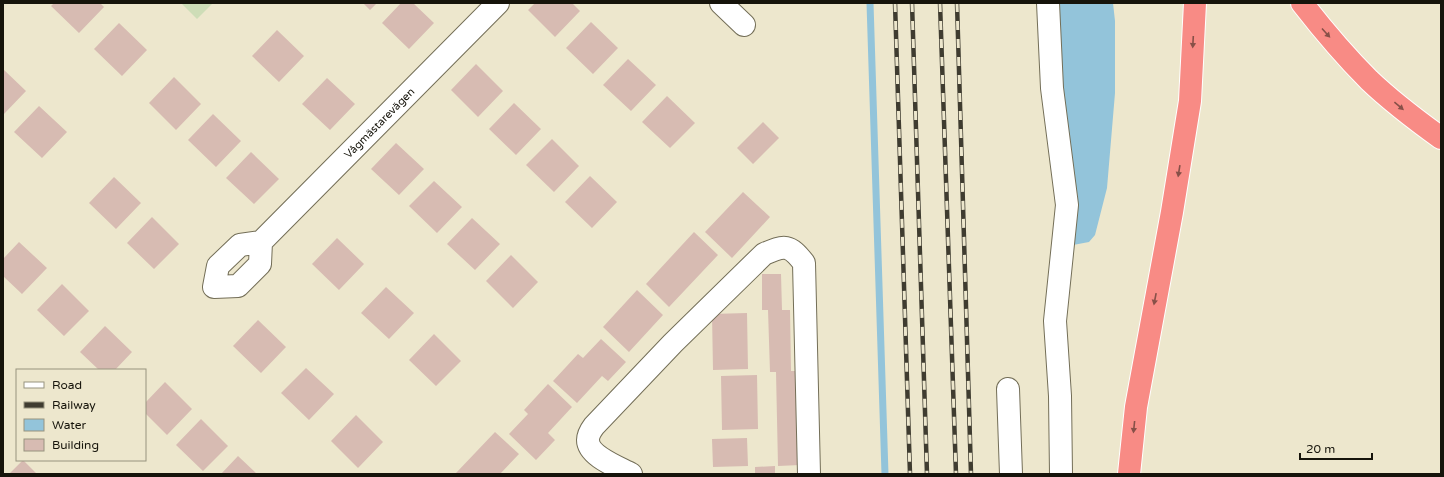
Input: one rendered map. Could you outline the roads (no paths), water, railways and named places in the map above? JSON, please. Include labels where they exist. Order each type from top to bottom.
[{"type":"highway","points":[[1129,474],[1136,407],[1172,212],[1190,101],[1195,3]]},
{"type":"highway","points":[[1302,3],[1319,25],[1369,80],[1416,120],[1441,138]]},
{"type":"street","name":"Vågmästarevägen","points":[[261,242],[498,3]]},
{"type":"street","points":[[721,3],[744,25]]},
{"type":"street","points":[[1048,3],[1052,88],[1067,205],[1055,321],[1060,396],[1060,474]]},
{"type":"street","points":[[631,474],[595,454],[590,448],[588,441],[589,434],[594,426],[673,343],[764,254],[780,247],[794,250],[804,262],[809,474]]},
{"type":"street","points":[[1008,389],[1011,474]]},
{"type":"water","points":[[1055,3],[1113,3],[1115,21],[1115,93],[1107,188],[1095,235],[1089,242],[1073,245],[1078,199],[1065,117]]},
{"type":"waterway","points":[[870,3],[885,474]]},
{"type":"railway","points":[[895,3],[910,474]]},
{"type":"railway","points":[[912,3],[927,474]]},
{"type":"railway","points":[[940,3],[956,474]]},
{"type":"railway","points":[[957,3],[971,474]]}]
